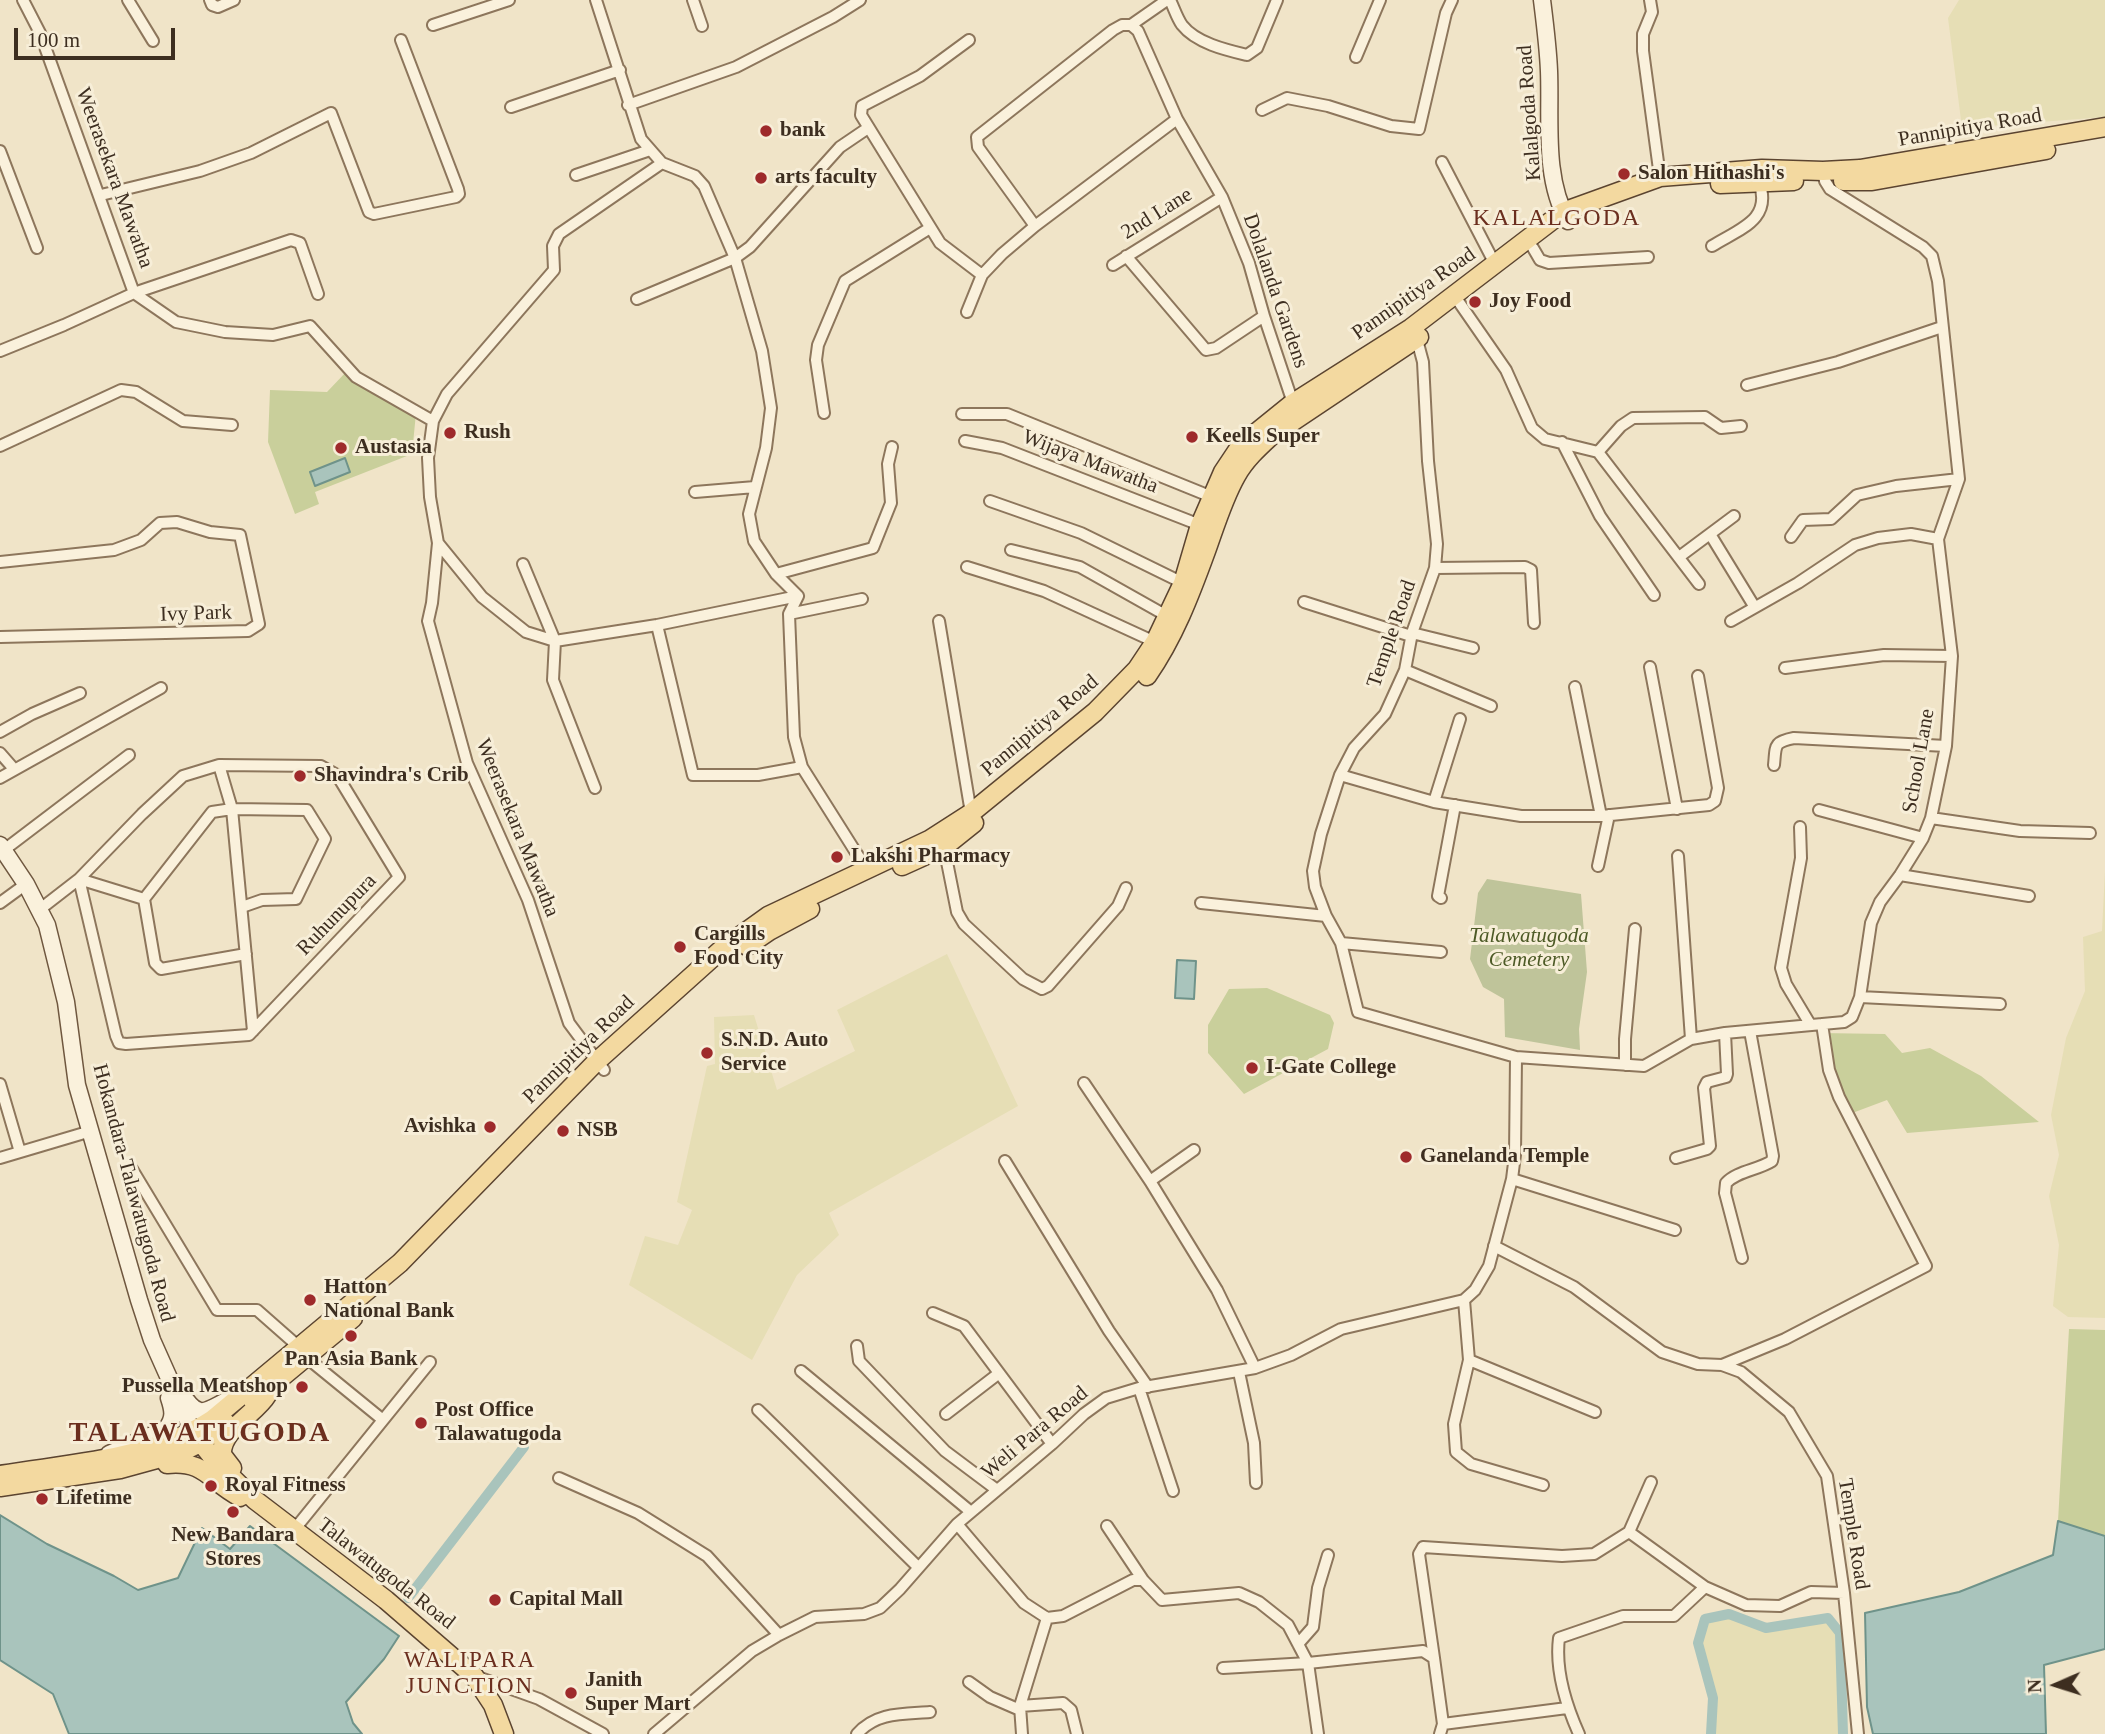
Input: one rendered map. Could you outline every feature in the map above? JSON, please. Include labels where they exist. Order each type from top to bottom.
[{"type":"main road","name":"Kalalgoda Road","points":[[1542,0],[1549,68],[1552,170],[1565,217]]},
{"type":"main road","name":"Pannipitiya Road","points":[[600,1066],[730,958],[769,931],[817,905],[944,847],[1102,720],[1146,676],[1166,648],[1193,587],[1224,502],[1236,475],[1252,454],[1271,436],[1533,247],[1565,217],[1662,188],[1824,176],[2105,127]]},
{"type":"main road","name":"Pannipitiya Road","points":[[1458,299],[1494,264],[1565,217],[1660,177],[1762,169],[1872,181],[2105,139]]},
{"type":"main road","name":"Pannipitiya Road","points":[[0,1487],[130,1466],[182,1452],[249,1390],[407,1272],[600,1066],[722,949],[768,916],[929,840],[971,813],[1095,712],[1137,669],[1155,642],[1183,583],[1200,526],[1223,471],[1241,445],[1293,403],[1414,333]]},
{"type":"main road","name":"Hokandara-Talawatugoda Road","points":[[2,847],[26,884],[47,925],[66,1002],[78,1085],[141,1307],[161,1363],[196,1438]]},
{"type":"main road","name":"Pannipitiya Road","points":[[0,1475],[97,1459],[196,1438],[275,1384],[303,1352]]},
{"type":"main road","points":[[161,1363],[192,1409],[197,1412],[203,1412],[249,1390]]},
{"type":"main road","points":[[97,1459],[160,1433],[171,1422],[172,1407],[161,1363]]},
{"type":"main road","points":[[268,1511],[227,1463],[222,1447],[229,1435],[262,1404],[275,1384]]},
{"type":"main road","name":"Talawatugoda Road","points":[[196,1438],[234,1481],[268,1511],[386,1600],[474,1676],[493,1705],[504,1734]]},
{"type":"main road","points":[[130,1466],[181,1463],[194,1465],[232,1493],[268,1511]]},
{"type":"street","name":"Weerasekara Mawatha","points":[[23,0],[40,33],[101,195],[134,293],[176,322],[225,332],[274,335],[310,326],[356,377],[433,421]]},
{"type":"street","points":[[128,0],[153,41]]},
{"type":"street","points":[[210,0],[212,5],[218,7],[234,0]]},
{"type":"street","points":[[433,24],[509,0]]},
{"type":"street","points":[[596,0],[641,139],[662,163],[695,176],[704,186],[735,258],[762,351],[771,408],[766,447],[750,514],[754,541],[776,574],[798,596]]},
{"type":"street","points":[[692,0],[702,26]]},
{"type":"street","points":[[628,105],[736,67],[833,18],[860,0]]},
{"type":"street","points":[[1035,226],[978,147],[977,137],[1112,30],[1122,24],[1130,24],[1169,0],[1182,25],[1194,35],[1224,50],[1247,54],[1257,48],[1277,0]]},
{"type":"street","points":[[1356,57],[1380,0]]},
{"type":"street","points":[[1262,110],[1287,98],[1328,106],[1391,126],[1419,129],[1446,13],[1452,0]]},
{"type":"street","points":[[1650,0],[1652,12],[1643,34],[1643,51],[1660,177]]},
{"type":"street","name":"Dolalanda Gardens","points":[[1130,24],[1138,31],[1177,119],[1222,197],[1249,262],[1293,403]]},
{"type":"street","points":[[101,195],[200,171],[251,153],[331,113],[369,212],[374,214],[456,197],[459,194],[458,189],[401,40]]},
{"type":"street","points":[[969,40],[920,76],[862,106],[861,115],[940,243],[982,275]]},
{"type":"street","points":[[511,107],[620,70]]},
{"type":"street","points":[[967,312],[982,275],[1002,254],[1177,119]]},
{"type":"street","points":[[637,299],[735,258],[750,247],[840,147],[868,128]]},
{"type":"street","points":[[576,175],[650,150]]},
{"type":"street","points":[[0,151],[37,248]]},
{"type":"street","points":[[1443,162],[1494,264]]},
{"type":"street","name":"Weerasekara Mawatha","points":[[600,1066],[569,1023],[528,900],[467,764],[428,621],[438,543],[430,497],[428,458],[433,421],[447,394],[554,270],[553,246],[559,234],[662,163]]},
{"type":"street","name":"School Lane","points":[[1358,1013],[1516,1057],[1644,1066],[1691,1039],[1725,1033],[1844,1022],[1852,1017],[1860,997],[1871,923],[1880,902],[1923,838],[1931,818],[1946,746],[1952,656],[1938,539],[1959,479],[1938,281],[1932,256],[1923,247],[1830,189],[1824,176]]},
{"type":"street","points":[[1712,246],[1758,217],[1762,208],[1759,181]]},
{"type":"street","name":"2nd Lane","points":[[1113,265],[1222,197]]},
{"type":"street","points":[[824,413],[816,360],[818,345],[845,281],[930,229]]},
{"type":"street","name":"Weerasekara Mawatha","points":[[0,351],[134,293],[291,240],[300,243],[318,294]]},
{"type":"street","points":[[1533,247],[1540,260],[1549,263],[1648,257]]},
{"type":"street","points":[[1126,256],[1206,350],[1216,348],[1264,316]]},
{"type":"street","points":[[1458,299],[1506,370],[1532,428],[1545,439],[1598,452],[1699,584]]},
{"type":"street","points":[[1747,385],[1838,362],[1942,327]]},
{"type":"street","name":"Temple Road","points":[[1358,1013],[1341,943],[1326,916],[1315,887],[1313,871],[1321,834],[1340,775],[1354,748],[1385,714],[1405,670],[1412,635],[1435,568],[1437,544],[1428,461],[1423,362],[1414,333]]},
{"type":"street","points":[[0,446],[121,390],[136,392],[183,421],[232,425]]},
{"type":"street","points":[[962,414],[1007,415],[1212,497]]},
{"type":"street","points":[[1598,452],[1621,426],[1633,418],[1705,418],[1721,428],[1741,426]]},
{"type":"street","name":"Wijaya Mawatha","points":[[965,441],[1002,449],[1200,526]]},
{"type":"street","points":[[1562,442],[1600,516],[1654,595]]},
{"type":"street","points":[[776,574],[873,548],[891,503],[888,464],[892,447]]},
{"type":"street","points":[[1791,537],[1804,520],[1831,519],[1857,495],[1896,486],[1959,479]]},
{"type":"street","points":[[695,492],[755,487]]},
{"type":"street","points":[[990,502],[1081,533],[1183,583]]},
{"type":"street","points":[[1679,557],[1734,516]]},
{"type":"street","name":"Ivy Park","points":[[0,562],[114,550],[141,540],[160,523],[177,522],[210,531],[240,535],[259,624],[248,631],[0,636]]},
{"type":"street","points":[[1710,534],[1754,606]]},
{"type":"street","points":[[1731,621],[1798,583],[1855,545],[1878,538],[1911,534],[1938,539]]},
{"type":"street","points":[[438,543],[482,597],[526,632],[555,641],[657,625],[798,596]]},
{"type":"street","points":[[1012,550],[1080,567],[1167,616]]},
{"type":"street","points":[[523,564],[555,641],[553,680],[595,788]]},
{"type":"street","points":[[967,567],[1044,591],[1155,642]]},
{"type":"street","points":[[1435,568],[1525,567],[1531,570],[1534,623]]},
{"type":"street","points":[[798,596],[789,614],[794,737],[802,767],[867,870]]},
{"type":"street","points":[[789,614],[862,598]]},
{"type":"street","points":[[1304,602],[1412,635],[1473,648]]},
{"type":"street","points":[[940,621],[971,813]]},
{"type":"street","points":[[657,625],[693,775],[758,775],[802,767]]},
{"type":"street","points":[[1785,668],[1884,655],[1952,656]]},
{"type":"street","points":[[1650,667],[1677,809]]},
{"type":"street","points":[[1405,670],[1491,706]]},
{"type":"street","points":[[1340,775],[1434,802],[1521,816],[1605,815],[1709,805],[1716,801],[1718,788],[1698,676]]},
{"type":"street","points":[[1575,687],[1605,815],[1598,866]]},
{"type":"street","points":[[0,778],[161,688]]},
{"type":"street","points":[[0,732],[80,693]]},
{"type":"street","points":[[1434,802],[1460,719]]},
{"type":"street","points":[[1774,765],[1776,745],[1779,741],[1794,738],[1946,746]]},
{"type":"street","points":[[0,753],[14,769]]},
{"type":"street","points":[[2,847],[129,755]]},
{"type":"street","points":[[79,879],[119,1043],[249,1035],[253,1031],[232,809],[219,765]]},
{"type":"street","name":"Ruhunupura","points":[[39,910],[79,879],[183,775],[219,765],[321,766],[337,775],[399,877],[253,1031]]},
{"type":"street","points":[[1441,898],[1438,896],[1455,806]]},
{"type":"street","name":"Ruhunupura","points":[[144,899],[212,812],[232,809],[307,810],[325,839],[296,900],[262,900],[242,907]]},
{"type":"street","points":[[1819,810],[1923,838]]},
{"type":"street","points":[[1931,818],[2020,831],[2090,833]]},
{"type":"street","points":[[1494,1246],[1574,1287],[1662,1352],[1698,1364],[1722,1366],[1785,1339],[1926,1266],[1839,1097],[1816,1024],[1786,984],[1781,968],[1801,858],[1800,827]]},
{"type":"street","points":[[944,847],[957,912],[964,923],[1023,979],[1042,989],[1048,986],[1118,906],[1126,888]]},
{"type":"street","points":[[1678,856],[1691,1039]]},
{"type":"street","points":[[1900,875],[2029,896]]},
{"type":"street","points":[[79,879],[144,899],[155,963],[161,969],[246,954]]},
{"type":"street","points":[[0,903],[26,884]]},
{"type":"street","points":[[1201,903],[1326,916]]},
{"type":"street","points":[[1625,1065],[1635,929]]},
{"type":"street","points":[[1341,943],[1441,952]]},
{"type":"street","points":[[1860,997],[2000,1004]]},
{"type":"street","points":[[1742,1258],[1725,1193],[1726,1182],[1731,1177],[1761,1168],[1772,1161],[1773,1156],[1750,1031]]},
{"type":"street","points":[[1676,1158],[1710,1146],[1704,1088],[1707,1082],[1726,1077],[1725,1033]]},
{"type":"street","points":[[1516,1057],[1515,1155],[1512,1179],[1489,1266],[1475,1290],[1464,1300],[1469,1360],[1454,1424],[1455,1452],[1471,1464],[1543,1485]]},
{"type":"street","points":[[1084,1083],[1150,1181],[1217,1290],[1255,1368]]},
{"type":"street","points":[[0,1084],[20,1152]]},
{"type":"street","points":[[0,1158],[91,1130]]},
{"type":"street","points":[[1150,1181],[1194,1150]]},
{"type":"street","points":[[1005,1161],[1143,1388],[1173,1491]]},
{"type":"street","points":[[132,1169],[217,1310],[257,1310],[383,1420]]},
{"type":"street","points":[[1512,1179],[1675,1230]]},
{"type":"street","name":"Weli Para Road","points":[[654,1734],[752,1651],[779,1635],[816,1617],[864,1614],[880,1608],[901,1589],[957,1524],[1106,1398],[1143,1388],[1255,1368],[1291,1355],[1340,1329],[1464,1300]]},
{"type":"street","points":[[933,1313],[964,1326],[1052,1444]]},
{"type":"street","points":[[857,1346],[859,1361],[926,1431],[946,1451],[997,1490]]},
{"type":"street","points":[[1469,1360],[1595,1412]]},
{"type":"street","points":[[294,1530],[430,1362]]},
{"type":"street","name":"Temple Road","points":[[1722,1366],[1741,1371],[1788,1412],[1827,1476],[1858,1734]]},
{"type":"street","points":[[801,1371],[971,1511]]},
{"type":"street","points":[[1239,1372],[1254,1443],[1256,1483]]},
{"type":"street","points":[[946,1414],[998,1374]]},
{"type":"street","points":[[758,1410],[918,1567]]},
{"type":"street","points":[[559,1478],[639,1513],[707,1556],[779,1635]]},
{"type":"street","points":[[1567,1708],[1472,1720],[1441,1729],[1419,1555],[1423,1547],[1562,1556],[1594,1554],[1629,1532],[1651,1482]]},
{"type":"street","points":[[957,1524],[1024,1603],[1047,1618],[1063,1616],[1133,1580],[1143,1580]]},
{"type":"street","points":[[1107,1526],[1143,1580],[1162,1600],[1239,1593],[1259,1602],[1288,1625],[1308,1663],[1318,1733],[1332,1734]]},
{"type":"street","points":[[1629,1532],[1705,1587],[1746,1605],[1780,1606],[1811,1592],[1843,1593]]},
{"type":"street","points":[[1298,1644],[1313,1627],[1318,1588],[1328,1555]]},
{"type":"street","points":[[1579,1734],[1567,1708],[1557,1651],[1559,1638],[1623,1616],[1674,1616],[1705,1587]]},
{"type":"street","points":[[1022,1734],[1020,1708],[1047,1618]]},
{"type":"street","points":[[1223,1668],[1308,1663],[1423,1651],[1434,1658]]},
{"type":"street","points":[[474,1676],[539,1699],[603,1734]]},
{"type":"street","points":[[969,1682],[990,1697],[1020,1708],[1063,1703],[1071,1710],[1077,1734]]},
{"type":"street","points":[[857,1734],[867,1723],[886,1715],[929,1712]]},
{"type":"street","points":[[1471,1734],[1472,1720]]},
{"type":"shaded area","points":[[1959,0],[2105,0],[2105,117],[1962,128],[1948,18]]},
{"type":"shaded area","points":[[2105,871],[2105,1318],[2068,1317],[2053,1306],[2059,1245],[2049,1196],[2059,1155],[2051,1115],[2066,1038],[2085,991],[2083,937],[2102,931]]},
{"type":"shaded area","points":[[947,954],[1018,1106],[829,1213],[839,1235],[797,1275],[752,1360],[629,1285],[645,1236],[678,1245],[692,1210],[677,1202],[707,1066],[715,1064],[714,1017],[754,1015],[777,1090],[855,1051],[837,1010]]},
{"type":"shaded area","points":[[1729,1614],[1766,1628],[1828,1618],[1840,1633],[1843,1734],[1711,1734],[1713,1698],[1698,1643],[1705,1619]]},
{"type":"green space","name":"Austasia","points":[[346,372],[353,381],[416,413],[412,454],[315,492],[319,504],[295,514],[268,442],[270,390],[327,392]]},
{"type":"green space","name":"Talawatugoda Cemetery","points":[[1487,879],[1581,894],[1587,972],[1579,1029],[1580,1050],[1505,1037],[1504,999],[1483,987],[1470,959],[1478,893]]},
{"type":"green space","points":[[1267,988],[1330,1015],[1334,1023],[1328,1049],[1244,1094],[1208,1053],[1208,1025],[1229,989]]},
{"type":"green space","points":[[1820,1033],[1885,1034],[1902,1053],[1930,1048],[1981,1076],[2039,1122],[1907,1133],[1887,1100],[1847,1115],[1824,1064]]},
{"type":"green space","points":[[2069,1329],[2105,1330],[2105,1536],[2058,1521]]},
{"type":"water","points":[[345,458],[350,472],[315,486],[310,472]]},
{"type":"water","points":[[1177,960],[1196,961],[1194,999],[1175,998]]},
{"type":"water","points":[[0,1515],[47,1544],[138,1590],[178,1578],[202,1528],[230,1549],[250,1526],[399,1636],[384,1659],[346,1702],[353,1723],[362,1734],[69,1734],[53,1694],[0,1660]]},
{"type":"water","points":[[2058,1521],[2105,1536],[2105,1649],[2044,1665],[2046,1734],[1873,1734],[1867,1707],[1865,1613],[1959,1592],[2053,1555]]},
{"type":"waterway","points":[[408,1598],[524,1447]]},
{"type":"waterway","points":[[1711,1734],[1713,1698],[1698,1643],[1705,1619],[1729,1614],[1766,1628],[1828,1618],[1840,1633],[1843,1734]]},
{"type":"place","name":"bank","points":[[766,131]]},
{"type":"place","name":"Salon Hithashi's","points":[[1624,174]]},
{"type":"place","name":"arts faculty","points":[[761,178]]},
{"type":"place","name":"Joy Food","points":[[1475,302]]},
{"type":"place","name":"Rush","points":[[450,433]]},
{"type":"place","name":"Keells Super","points":[[1192,437]]},
{"type":"place","name":"Austasia","points":[[341,448]]},
{"type":"place","name":"Shavindra's Crib","points":[[300,776]]},
{"type":"place","name":"Lakshi Pharmacy","points":[[837,857]]},
{"type":"place","name":"Cargills Food City","points":[[680,947]]},
{"type":"place","name":"S.N.D. Auto Service","points":[[707,1053]]},
{"type":"place","name":"I-Gate College","points":[[1252,1068]]},
{"type":"place","name":"Avishka","points":[[490,1127]]},
{"type":"place","name":"NSB","points":[[563,1131]]},
{"type":"place","name":"Ganelanda Temple","points":[[1406,1157]]},
{"type":"place","name":"Hatton National Bank","points":[[310,1300]]},
{"type":"place","name":"Pan Asia Bank","points":[[351,1336]]},
{"type":"place","name":"Pussella Meatshop","points":[[302,1387]]},
{"type":"place","name":"Post Office Talawatugoda","points":[[421,1423]]},
{"type":"place","name":"Royal Fitness","points":[[211,1486]]},
{"type":"place","name":"Lifetime","points":[[42,1499]]},
{"type":"place","name":"New Bandara Stores","points":[[233,1512]]},
{"type":"place","name":"Capital Mall","points":[[495,1600]]},
{"type":"place","name":"Janith Super Mart","points":[[571,1693]]},
{"type":"district","name":"KALALGODA","points":[[1557,219]]},
{"type":"district","name":"TALAWATUGODA","points":[[200,1434]]},
{"type":"district","name":"WALIPARA JUNCTION","points":[[470,1674]]}]
